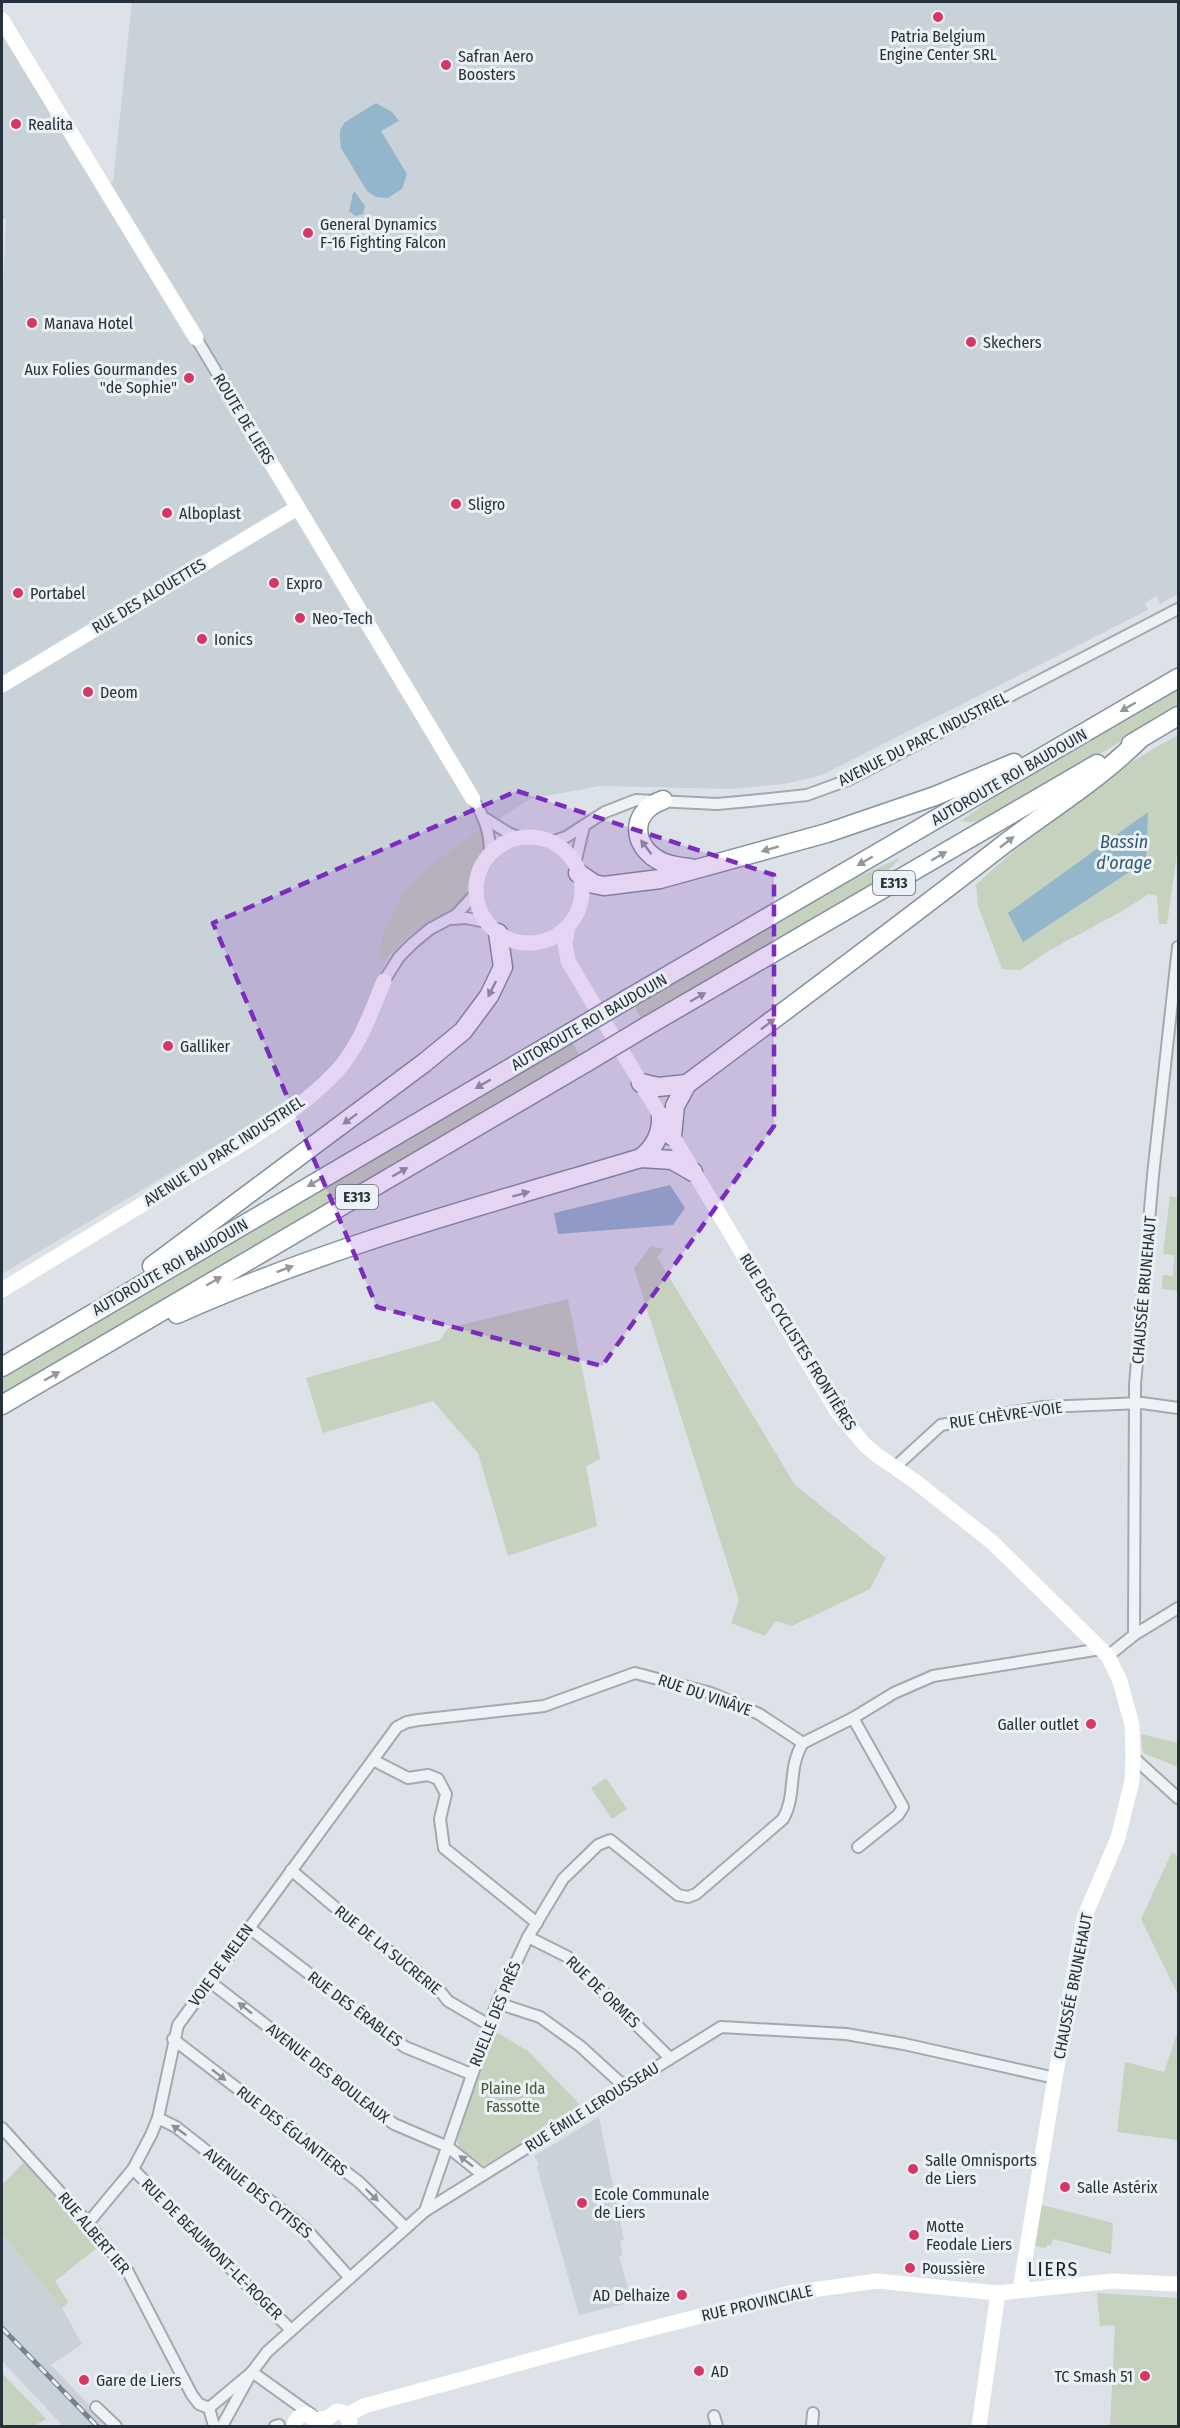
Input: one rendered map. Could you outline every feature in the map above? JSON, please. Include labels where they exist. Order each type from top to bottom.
[{"type":"highway","name":"AUTOROUTE ROI BAUDOUIN","points":[[2,1367],[1179,678]]},
{"type":"highway","name":"AUTOROUTE ROI BAUDOUIN","points":[[2,1405],[1179,716]]},
{"type":"highway","points":[[672,1136],[675,1106],[687,1084],[863,954],[1028,826],[1115,764],[1140,739]]},
{"type":"highway","points":[[577,868],[594,884],[610,886],[660,879],[827,833],[935,796],[1015,763],[1042,757]]},
{"type":"highway","points":[[663,800],[646,809],[640,818],[638,832],[641,842],[662,862],[698,869]]},
{"type":"highway","points":[[118,1298],[135,1278],[463,1031],[489,996],[503,967],[502,949],[492,928]]},
{"type":"highway","points":[[641,1083],[658,1087],[687,1084]]},
{"type":"highway","points":[[641,1158],[657,1140],[661,1129],[661,1116]]},
{"type":"highway","points":[[127,1332],[159,1323],[231,1290],[305,1261],[383,1235],[641,1158],[672,1160],[693,1172]]},
{"type":"street","name":"ROUTE DE LIERS","points":[[2,20],[486,819],[490,854]]},
{"type":"street","name":"RUE DES ALOUETTES","points":[[2,685],[297,508]]},
{"type":"street","name":"AVENUE DU PARC INDUSTRIEL","points":[[551,842],[628,802],[663,800],[717,804],[807,795],[848,780],[1179,609]]},
{"type":"street","name":"ROUTE DE LIERS","points":[[486,819],[510,834],[522,838]]},
{"type":"street","points":[[451,919],[466,918],[516,941],[534,943],[553,938],[568,926],[581,901],[582,891],[577,868],[584,826]]},
{"type":"street","points":[[492,928],[478,907],[477,879],[490,854],[500,845],[522,838],[551,842],[562,849],[577,868]]},
{"type":"street","name":"AVENUE DU PARC INDUSTRIEL","points":[[2,1290],[263,1130],[307,1099],[337,1072],[354,1046],[369,1018],[384,981],[399,957],[430,929],[451,919],[476,893]]},
{"type":"street","name":"RUE DES CYCLISTES FRONTIÈRES","points":[[568,926],[565,944],[568,961],[838,1413],[865,1445],[992,1542],[1105,1652]]},
{"type":"street","name":"RUE DES CYCLISTES FRONTIÈRES","points":[[534,943],[548,948],[568,961]]},
{"type":"street","name":"CHAUSSÉE BRUNEHAUT","points":[[1134,1635],[1135,1403],[1153,1174],[1179,947]]},
{"type":"street","name":"RUE CHÈVRE-VOIE","points":[[894,1468],[941,1425],[1043,1407],[1135,1403],[1179,1408]]},
{"type":"street","points":[[803,1743],[853,1718],[894,1693],[933,1676],[1105,1652],[1179,1608]]},
{"type":"street","name":"CHAUSSÉE BRUNEHAUT","points":[[1020,2290],[1084,1918],[1118,1838],[1132,1781],[1132,1725],[1120,1681],[1105,1652]]},
{"type":"street","name":"RUE DU VINÂVE","points":[[397,1727],[418,1720],[544,1706],[635,1673],[721,1697],[759,1714],[803,1743]]},
{"type":"street","points":[[853,1718],[903,1807],[898,1815],[858,1847]]},
{"type":"street","name":"VOIE DE MELEN","points":[[88,2223],[133,2169],[158,2118],[173,2039],[178,2025],[397,1727]]},
{"type":"street","name":"RUELLE DES PRÉS","points":[[425,2211],[497,2003],[528,1937],[563,1879],[606,1840],[618,1845],[678,1895],[692,1896],[760,1842],[783,1819],[789,1805],[794,1760],[803,1743]]},
{"type":"street","points":[[1133,1757],[1179,1798]]},
{"type":"street","points":[[373,1760],[408,1778],[428,1775],[438,1779],[446,1794],[440,1819],[444,1848],[537,1923]]},
{"type":"street","name":"RUE DE LA SUCRERIE","points":[[291,1870],[382,1947],[415,1970],[440,1991],[448,2001],[489,2025]]},
{"type":"street","name":"RUE DES ÉRABLES","points":[[248,1928],[405,2047],[471,2073]]},
{"type":"street","name":"RUE DE ORMES","points":[[528,1937],[568,1957],[670,2058]]},
{"type":"street","name":"AVENUE DES BOULEAUX","points":[[209,1981],[394,2124],[448,2147],[483,2175]]},
{"type":"street","points":[[497,2003],[540,2017],[580,2046],[625,2087]]},
{"type":"street","name":"RUE ÉMILE LEROUSSEAU","points":[[209,2408],[252,2372],[267,2352],[425,2211],[721,2027],[846,2034],[904,2044],[1055,2078]]},
{"type":"street","name":"RUE DES ÉGLANTIERS","points":[[173,2039],[359,2182],[406,2228]]},
{"type":"street","name":"AVENUE DES CYTISES","points":[[158,2118],[176,2127],[306,2229],[350,2278]]},
{"type":"street","name":"RUE ALBERT IER","points":[[2,2128],[88,2223],[128,2272],[192,2395],[199,2404],[209,2408]]},
{"type":"street","name":"RUE DE BEAUMONT-LE-ROGER","points":[[133,2169],[291,2330]]},
{"type":"street","name":"RUE PROVINCIALE","points":[[286,2425],[299,2415],[306,2414],[320,2421],[337,2411],[348,2421],[364,2406],[583,2346],[790,2294],[877,2281],[998,2294],[1113,2281],[1179,2284]]},
{"type":"street","points":[[979,2427],[998,2294]]},
{"type":"street","points":[[222,2427],[252,2372],[320,2421]]},
{"type":"street","points":[[286,2425],[292,2402]]},
{"type":"street","points":[[96,2407],[116,2427]]},
{"type":"street","points":[[209,2408],[214,2427]]},
{"type":"street","points":[[812,2427],[813,2413]]},
{"type":"highlighted area","points":[[517,791],[774,875],[774,1126],[602,1366],[377,1307],[213,923]]},
{"type":"shaded area","points":[[132,2],[1178,2],[1178,594],[1160,604],[1156,596],[1145,603],[1148,610],[822,775],[784,784],[732,789],[600,786],[530,799],[464,841],[417,878],[389,920],[381,959],[389,956],[377,980],[364,1019],[334,1066],[297,1097],[2,1274],[2,315],[6,219],[2,219],[2,31],[99,191],[113,181]]},
{"type":"shaded area","name":"Ecole Communale de Liers","points":[[599,2117],[624,2240],[620,2241],[623,2255],[619,2257],[632,2302],[579,2315],[537,2167],[539,2164],[534,2156]]},
{"type":"shaded area","points":[[2,2233],[62,2308],[82,2344],[51,2365],[109,2426],[63,2426],[2,2361]]},
{"type":"green space","points":[[1178,685],[1178,708],[982,823],[961,821],[1008,787]]},
{"type":"green space","points":[[1178,735],[1178,846],[1167,924],[1159,924],[1157,896],[1149,894],[1050,950],[1020,970],[1002,969],[978,906],[976,885],[1072,803],[1124,767]]},
{"type":"green space","points":[[483,828],[486,845],[470,874],[466,899],[456,910],[425,925],[410,935],[389,956],[381,959],[380,950],[386,927],[405,892],[426,869]]},
{"type":"green space","points":[[901,857],[872,887],[643,1022],[633,1004],[832,889]]},
{"type":"green space","points":[[572,1041],[581,1058],[2,1397],[2,1376]]},
{"type":"green space","points":[[1170,1196],[1178,1198],[1178,1291],[1162,1289],[1163,1275],[1173,1276],[1174,1255],[1163,1254]]},
{"type":"green space","points":[[651,1246],[664,1249],[657,1257],[795,1485],[886,1558],[870,1589],[792,1626],[776,1621],[765,1636],[731,1623],[739,1600],[634,1268]]},
{"type":"green space","points":[[568,1299],[600,1459],[586,1466],[597,1526],[508,1556],[478,1453],[433,1401],[323,1433],[306,1378],[440,1340],[448,1328]]},
{"type":"green space","points":[[1141,1734],[1178,1743],[1178,1767],[1143,1753]]},
{"type":"green space","points":[[606,1778],[627,1809],[612,1819],[591,1788]]},
{"type":"green space","points":[[1172,1852],[1178,1857],[1178,1995],[1141,1919]]},
{"type":"green space","name":"Plaine Ida Fassotte","points":[[490,2028],[529,2052],[582,2107],[552,2121],[526,2142],[484,2165],[467,2156],[457,2141]]},
{"type":"green space","points":[[1178,2031],[1178,2140],[1117,2132],[1125,2062],[1164,2072]]},
{"type":"green space","points":[[24,2162],[98,2247],[55,2281],[68,2302],[62,2308],[2,2233],[2,2185]]},
{"type":"green space","points":[[1042,2205],[1113,2223],[1111,2254],[1053,2239],[1051,2245],[1047,2245],[1046,2248],[1035,2246]]},
{"type":"green space","name":"TC Smash 51","points":[[1097,2293],[1178,2298],[1178,2426],[1110,2426],[1115,2325],[1100,2326]]},
{"type":"green space","points":[[2,2373],[46,2419],[34,2426],[2,2426]]},
{"type":"water","points":[[376,103],[392,112],[399,121],[381,131],[407,174],[402,189],[388,198],[376,197],[367,191],[341,148],[340,130],[345,122]]},
{"type":"water","points":[[355,192],[365,206],[363,214],[355,216],[349,211]]},
{"type":"water","name":"Bassin d'orage","points":[[1148,812],[1146,861],[1023,942],[1008,913]]},
{"type":"water","points":[[670,1185],[685,1208],[673,1225],[558,1234],[554,1213]]},
{"type":"railway","points":[[2,2328],[97,2426]]},
{"type":"place","name":"Patria Belgium Engine Center SRL","points":[[938,17]]},
{"type":"place","name":"Safran Aero Boosters","points":[[446,65]]},
{"type":"place","name":"Realita","points":[[16,124]]},
{"type":"place","name":"General Dynamics F-16 Fighting Falcon","points":[[308,233]]},
{"type":"place","name":"Manava Hotel","points":[[32,323]]},
{"type":"place","name":"Skechers","points":[[971,342]]},
{"type":"place","name":"Aux Folies Gourmandes \"de Sophie\"","points":[[189,378]]},
{"type":"place","name":"Sligro","points":[[456,504]]},
{"type":"place","name":"Alboplast","points":[[167,513]]},
{"type":"place","name":"Expro","points":[[274,583]]},
{"type":"place","name":"Portabel","points":[[18,593]]},
{"type":"place","name":"Neo-Tech","points":[[300,618]]},
{"type":"place","name":"Ionics","points":[[202,639]]},
{"type":"place","name":"Deom","points":[[88,692]]},
{"type":"place","name":"Galliker","points":[[168,1046]]},
{"type":"place","name":"Galler outlet","points":[[1091,1724]]},
{"type":"place","name":"Salle Omnisports de Liers","points":[[913,2169]]},
{"type":"place","name":"Salle Astérix","points":[[1065,2187]]},
{"type":"place","name":"Ecole Communale de Liers","points":[[582,2203]]},
{"type":"place","name":"Motte Feodale Liers","points":[[914,2235]]},
{"type":"place","name":"Poussière","points":[[910,2268]]},
{"type":"place","name":"AD Delhaize","points":[[682,2295]]},
{"type":"place","name":"AD","points":[[699,2371]]},
{"type":"place","name":"TC Smash 51","points":[[1145,2376]]},
{"type":"place","name":"Gare de Liers","points":[[84,2380]]},
{"type":"district","name":"LIERS","points":[[1053,2269]]}]
